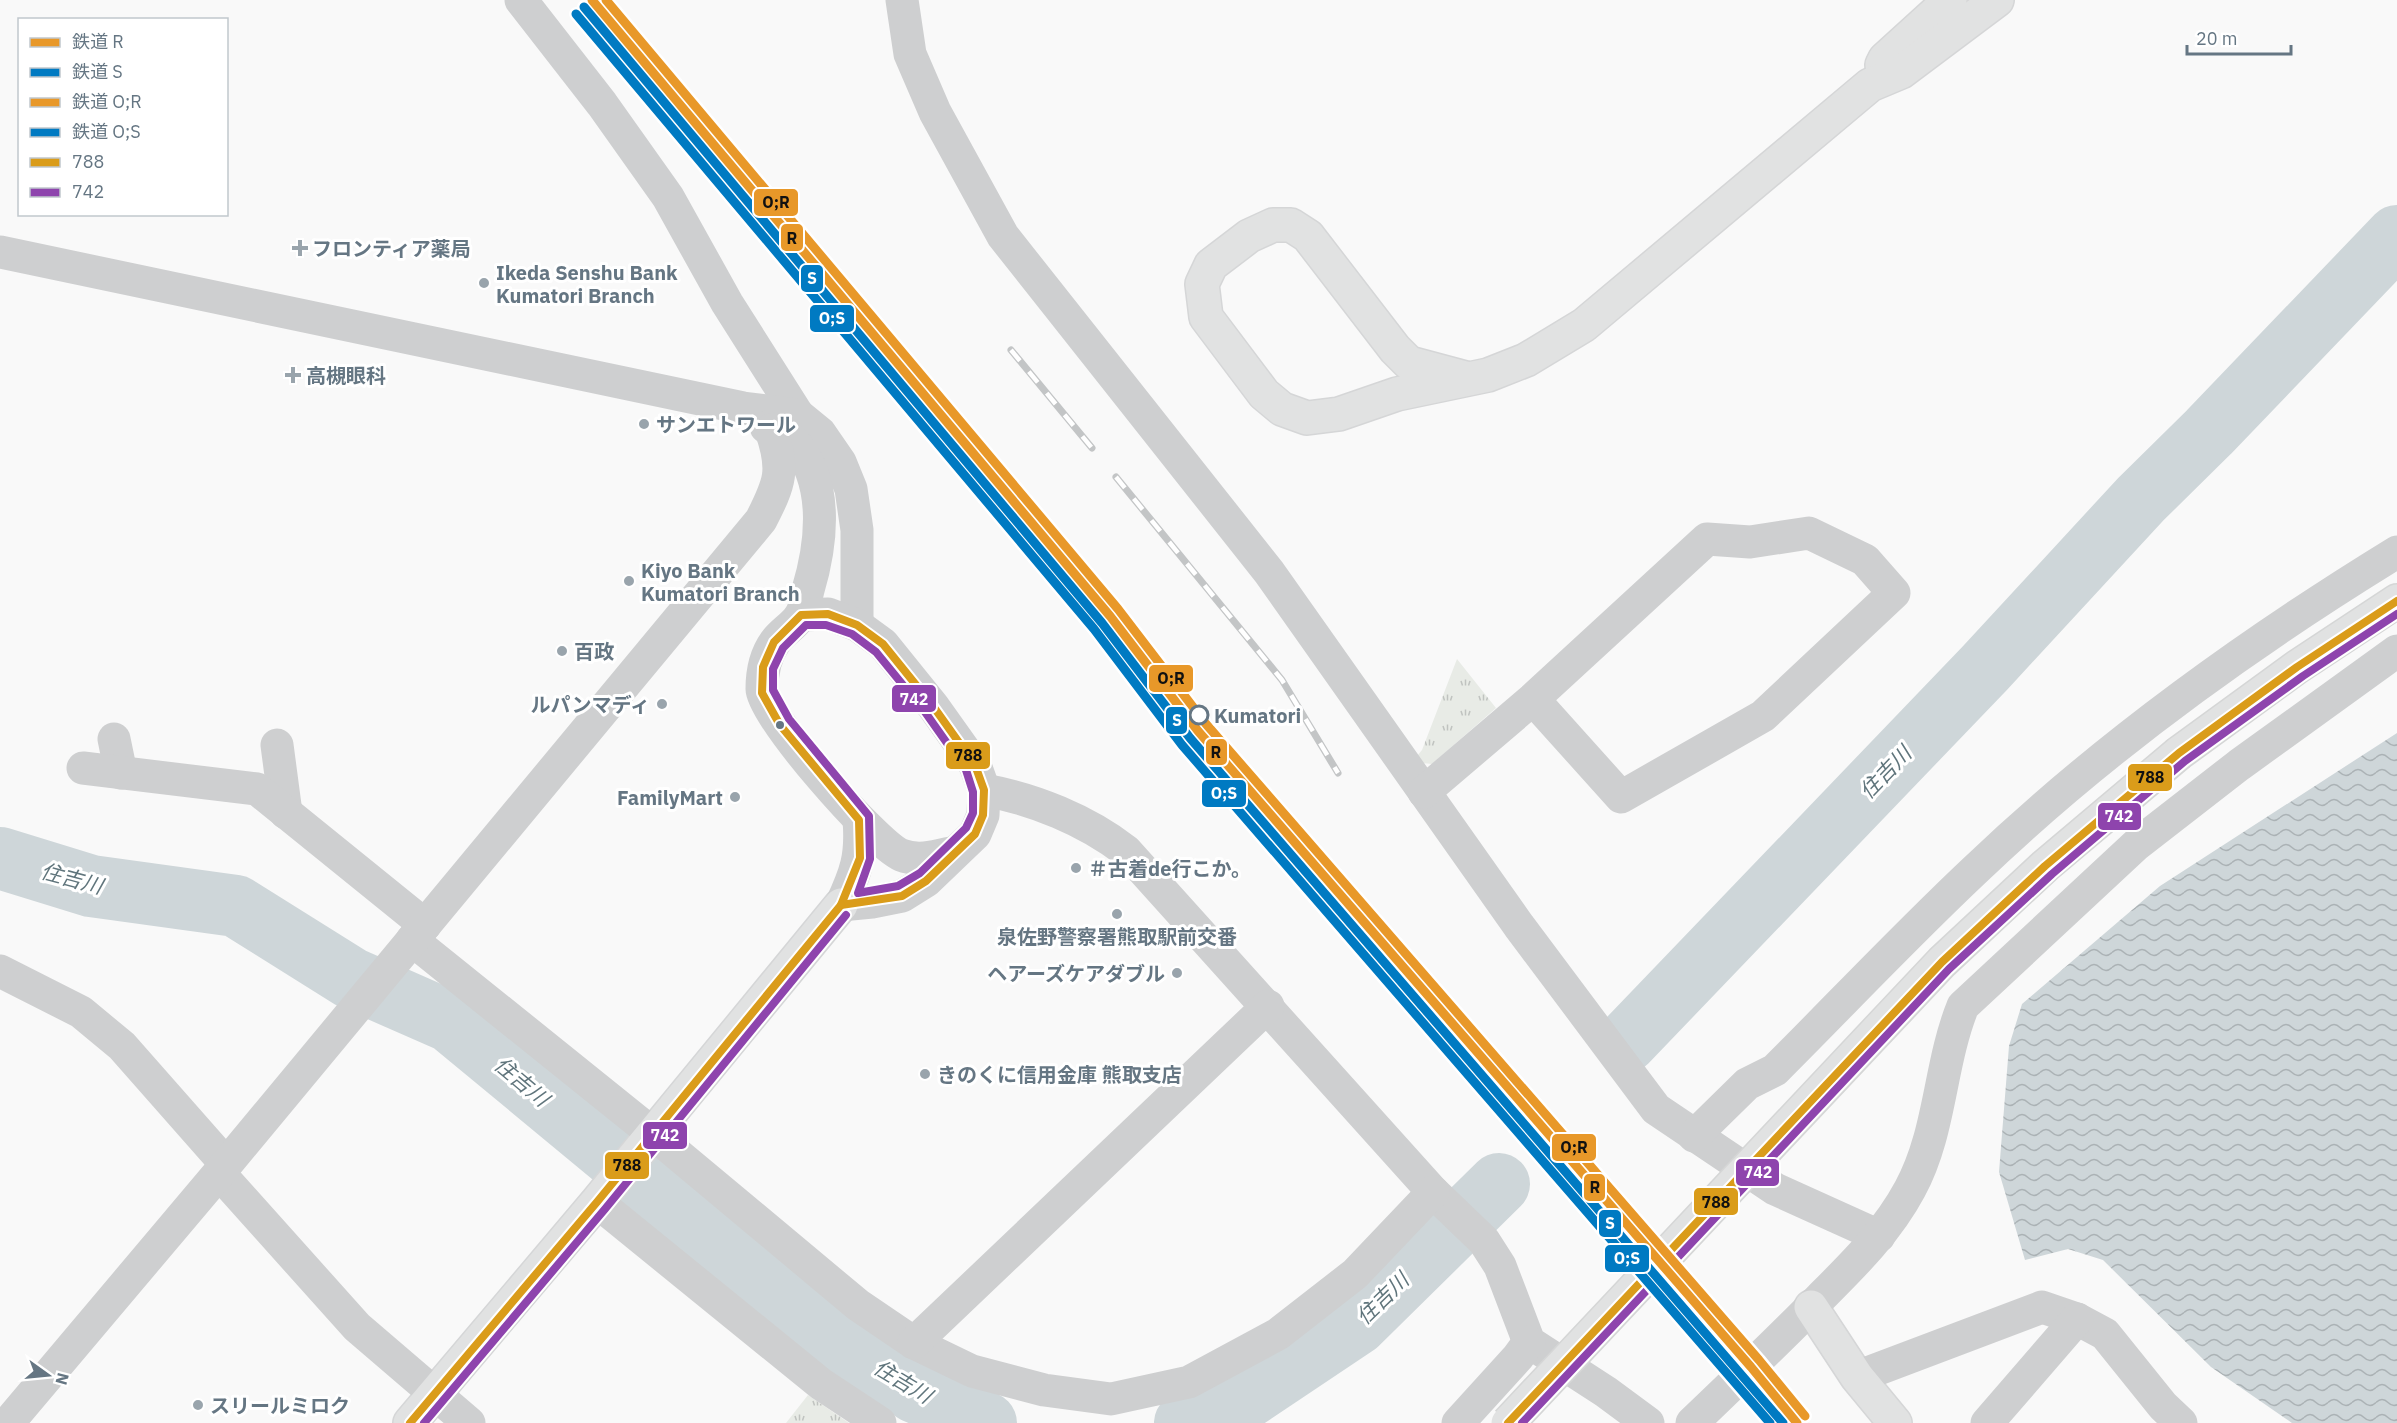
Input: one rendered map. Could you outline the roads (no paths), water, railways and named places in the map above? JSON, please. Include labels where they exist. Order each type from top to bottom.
[{"type":"main road","points":[[1870,85],[1885,59],[1950,0]]},
{"type":"main road","points":[[1465,378],[1409,363],[1395,349],[1308,236],[1291,225],[1273,225],[1250,236],[1211,265],[1202,284],[1206,317],[1264,394],[1282,409],[1306,418],[1339,414],[1397,394],[1488,375],[1526,360],[1584,325],[1870,85],[1901,72],[1997,0]]},
{"type":"main road","points":[[1508,1423],[1942,962],[2044,866],[2179,753],[2297,667],[2397,601]]},
{"type":"main road","points":[[410,1423],[597,1202],[841,905]]},
{"type":"main road","points":[[1811,1307],[1857,1377],[1895,1423]]},
{"type":"street","points":[[521,0],[602,104],[668,197],[727,303],[793,441],[813,473],[820,512],[819,541],[812,576],[801,615],[774,642],[763,668],[762,693],[780,725],[859,820],[878,839],[901,855],[926,859],[954,852]]},
{"type":"street","points":[[902,0],[910,54],[935,112],[1003,236],[1263,564],[1572,999],[1656,1109],[1775,1189],[1879,1236]]},
{"type":"street","points":[[0,252],[743,408],[820,433],[840,462],[851,489],[857,530],[855,590],[857,625]]},
{"type":"street","points":[[8,1423],[353,1012],[760,520],[776,492],[780,473],[778,450],[784,422]]},
{"type":"street","points":[[760,520],[790,514],[807,519],[819,541]]},
{"type":"street","points":[[1424,792],[1533,699],[1707,539],[1750,542],[1809,533],[1865,560],[1894,593],[1763,716],[1621,797],[1533,699]]},
{"type":"street","points":[[1694,1136],[1747,1084],[1775,1070],[1974,870],[2062,792],[2189,690],[2326,596],[2397,552]]},
{"type":"street","points":[[801,615],[828,614],[857,625],[883,644],[933,706],[975,765],[984,790],[983,815],[975,834],[954,852],[926,882],[902,896],[841,905],[860,858],[859,820]]},
{"type":"street","points":[[1692,1423],[1776,1344],[1879,1236],[1910,1189],[1933,1130],[1953,1031],[1963,1006],[2136,845],[2239,765],[2397,651]]},
{"type":"street","points":[[114,739],[121,773]]},
{"type":"street","points":[[278,745],[286,813]]},
{"type":"street","points":[[83,768],[257,789],[286,813],[410,943],[652,1133],[858,1305],[914,1343],[972,1371],[1044,1390],[1111,1398],[1189,1382],[1278,1334],[1354,1274],[1433,1192]]},
{"type":"street","points":[[984,790],[1019,798],[1056,812],[1102,833],[1126,851],[1268,1006],[1433,1192],[1484,1241],[1500,1266],[1529,1342],[1606,1392],[1648,1423]]},
{"type":"street","points":[[0,971],[81,1012],[122,1046],[357,1327],[469,1423]]},
{"type":"street","points":[[914,1343],[1268,1006]]},
{"type":"street","points":[[597,1202],[821,1384],[880,1423]]},
{"type":"street","points":[[1857,1377],[2042,1307],[2077,1318],[2105,1334],[2163,1406],[2181,1423]]},
{"type":"street","points":[[1987,1423],[2077,1318]]},
{"type":"street","points":[[1458,1423],[1529,1342]]},
{"type":"water","points":[[2397,733],[2397,1423],[2292,1423],[2211,1367],[2103,1260],[2068,1249],[2025,1260],[1999,1172],[2009,1046],[2022,1004],[2160,886]]},
{"type":"waterway","name":"住吉川","points":[[1626,1042],[1985,668],[2141,499],[2209,432],[2397,236]]},
{"type":"waterway","name":"住吉川","points":[[0,858],[91,886],[236,906],[351,978],[451,1022],[823,1330],[915,1392],[986,1423]]},
{"type":"waterway","name":"住吉川","points":[[1185,1423],[1236,1405],[1357,1324],[1499,1184]]},
{"type":"railway","points":[[1011,350],[1092,448]]},
{"type":"railway","points":[[1116,477],[1282,680],[1338,773]]},
{"type":"rail line","name":"R","points":[[592,0],[1110,616],[1198,731],[1751,1367],[1797,1423]]},
{"type":"rail line","name":"O;R","points":[[606,0],[1118,609],[1206,724],[1759,1360],[1805,1416]]},
{"type":"rail line","name":"S","points":[[584,7],[1102,623],[1190,738],[1783,1423]]},
{"type":"rail line","name":"O;S","points":[[576,14],[1094,629],[1182,745],[1770,1423]]},
{"type":"place","name":"フロンティア薬局","points":[[300,248]]},
{"type":"place","name":"Ikeda Senshu Bank Kumatori Branch","points":[[484,283]]},
{"type":"place","name":"高槻眼科","points":[[293,375]]},
{"type":"place","name":"サンエトワール","points":[[644,424]]},
{"type":"place","name":"Kiyo Bank Kumatori Branch","points":[[629,581]]},
{"type":"place","name":"百政","points":[[562,651]]},
{"type":"place","name":"ルパンマディ","points":[[662,704]]},
{"type":"place","name":"Kumatori","points":[[1199,715]]},
{"type":"place","name":"FamilyMart","points":[[735,797]]},
{"type":"place","name":"＃古着de行こか。","points":[[1076,868]]},
{"type":"place","name":"泉佐野警察署熊取駅前交番","points":[[1117,914]]},
{"type":"place","name":"ヘアーズケアダブル","points":[[1177,973]]},
{"type":"place","name":"きのくに信用金庫 熊取支店","points":[[925,1074]]},
{"type":"place","name":"スリールミロク","points":[[198,1405]]}]
